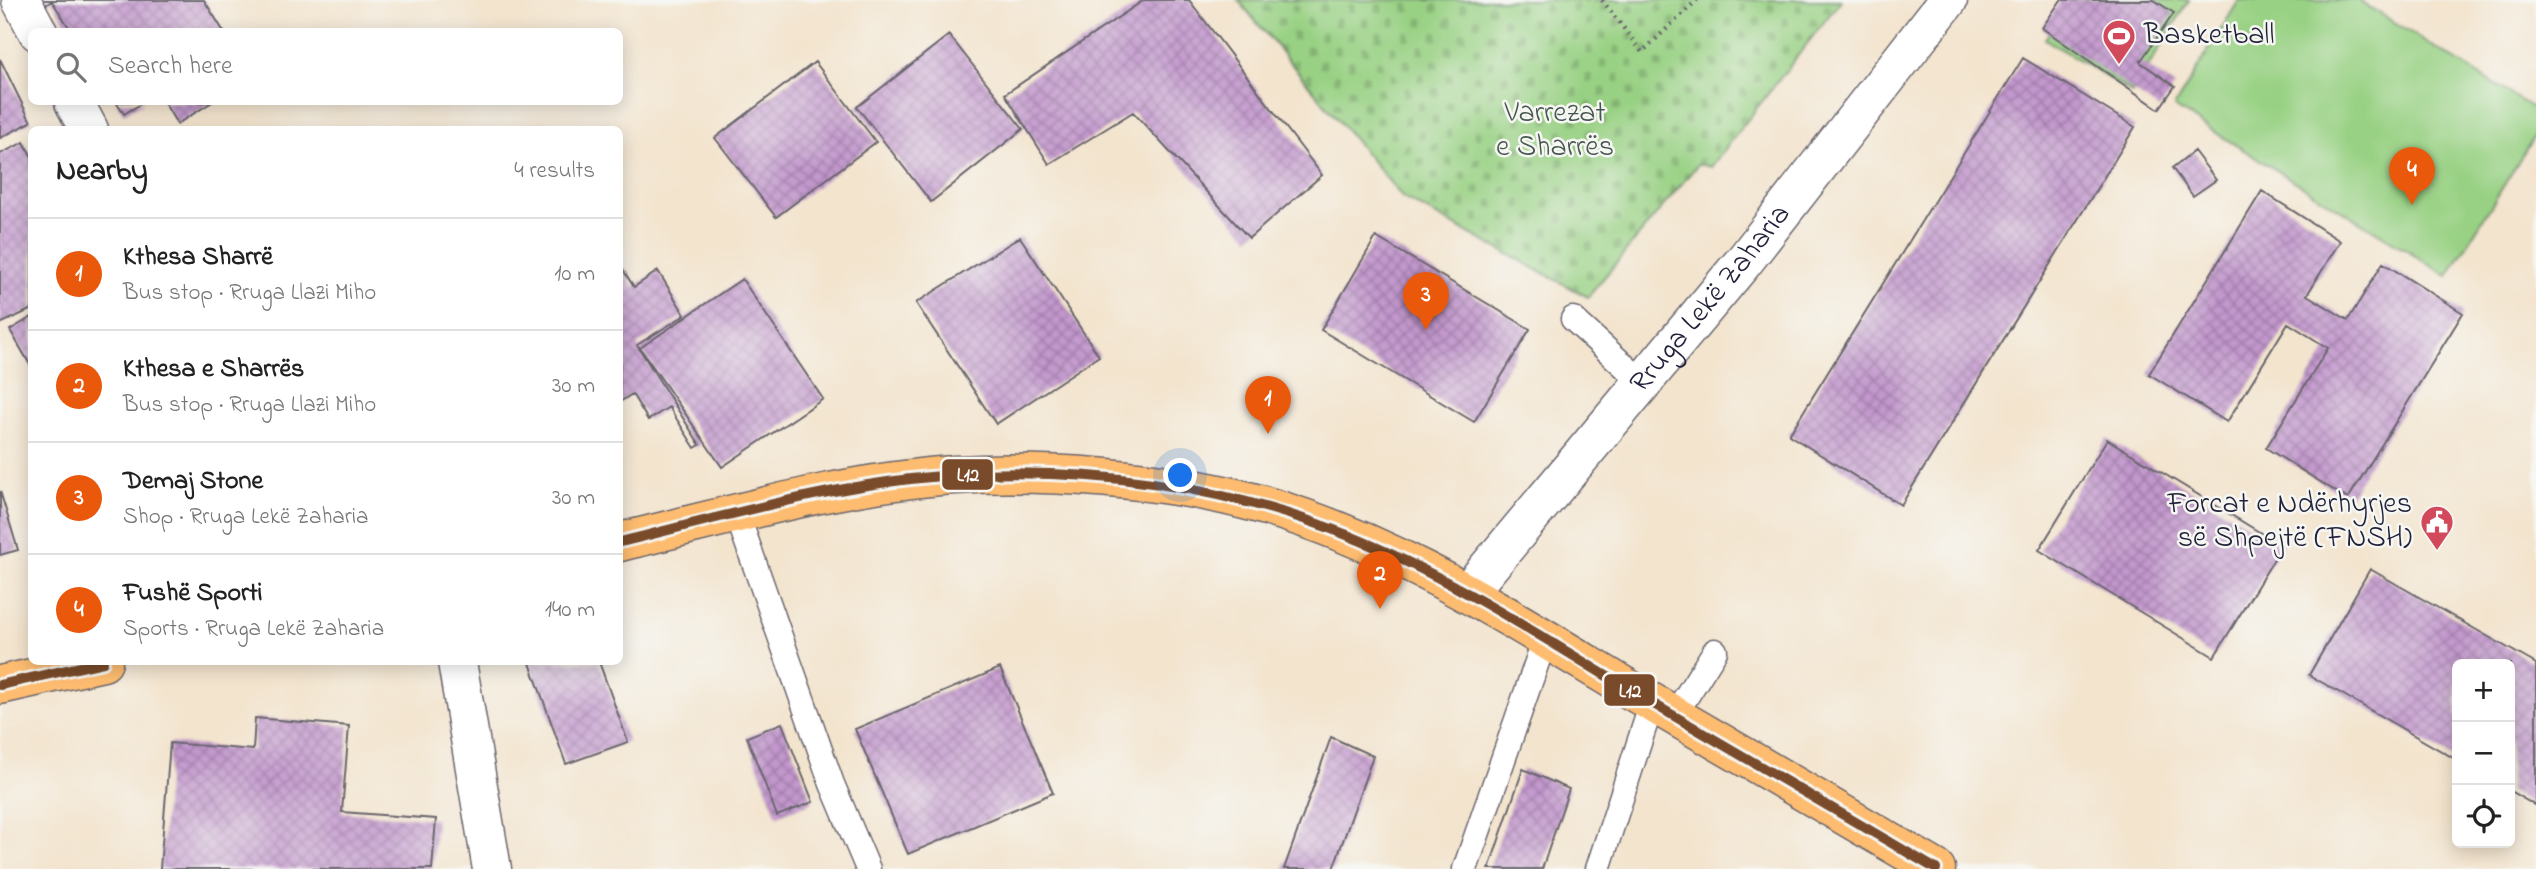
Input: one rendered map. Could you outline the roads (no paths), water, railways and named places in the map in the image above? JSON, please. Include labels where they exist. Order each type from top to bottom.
[{"type":"main road","points":[[623,541],[834,492],[955,475],[1102,479],[1176,486],[1252,502],[1373,545],[1467,593],[1925,866]]},
{"type":"main road","points":[[0,685],[90,665]]},
{"type":"street","points":[[21,0],[36,28]]},
{"type":"street","name":"Rruga Lekë Zaharia","points":[[1467,593],[1745,260],[1948,0]]},
{"type":"street","points":[[76,105],[87,126]]},
{"type":"street","points":[[458,665],[492,869]]},
{"type":"lane","points":[[1573,319],[1643,383]]},
{"type":"lane","points":[[737,514],[832,784],[868,869]]},
{"type":"lane","points":[[1465,869],[1545,639]]},
{"type":"lane","points":[[1598,869],[1663,710],[1716,652]]},
{"type":"place","name":"Basketball","points":[[2119,66]]},
{"type":"place","name":"Fushë Sporti","points":[[2412,205]]},
{"type":"place","name":"Demaj Stone","points":[[1426,330]]},
{"type":"place","name":"Kthesa Sharrë","points":[[1268,434]]},
{"type":"place","name":"Forcat e Ndërhyrjes së Shpejtë (FNSH)","points":[[2437,552]]},
{"type":"place","name":"Kthesa e Sharrës","points":[[1380,609]]},
{"type":"park label","name":"Varrezat e Sharrës","points":[[1555,131]]}]
